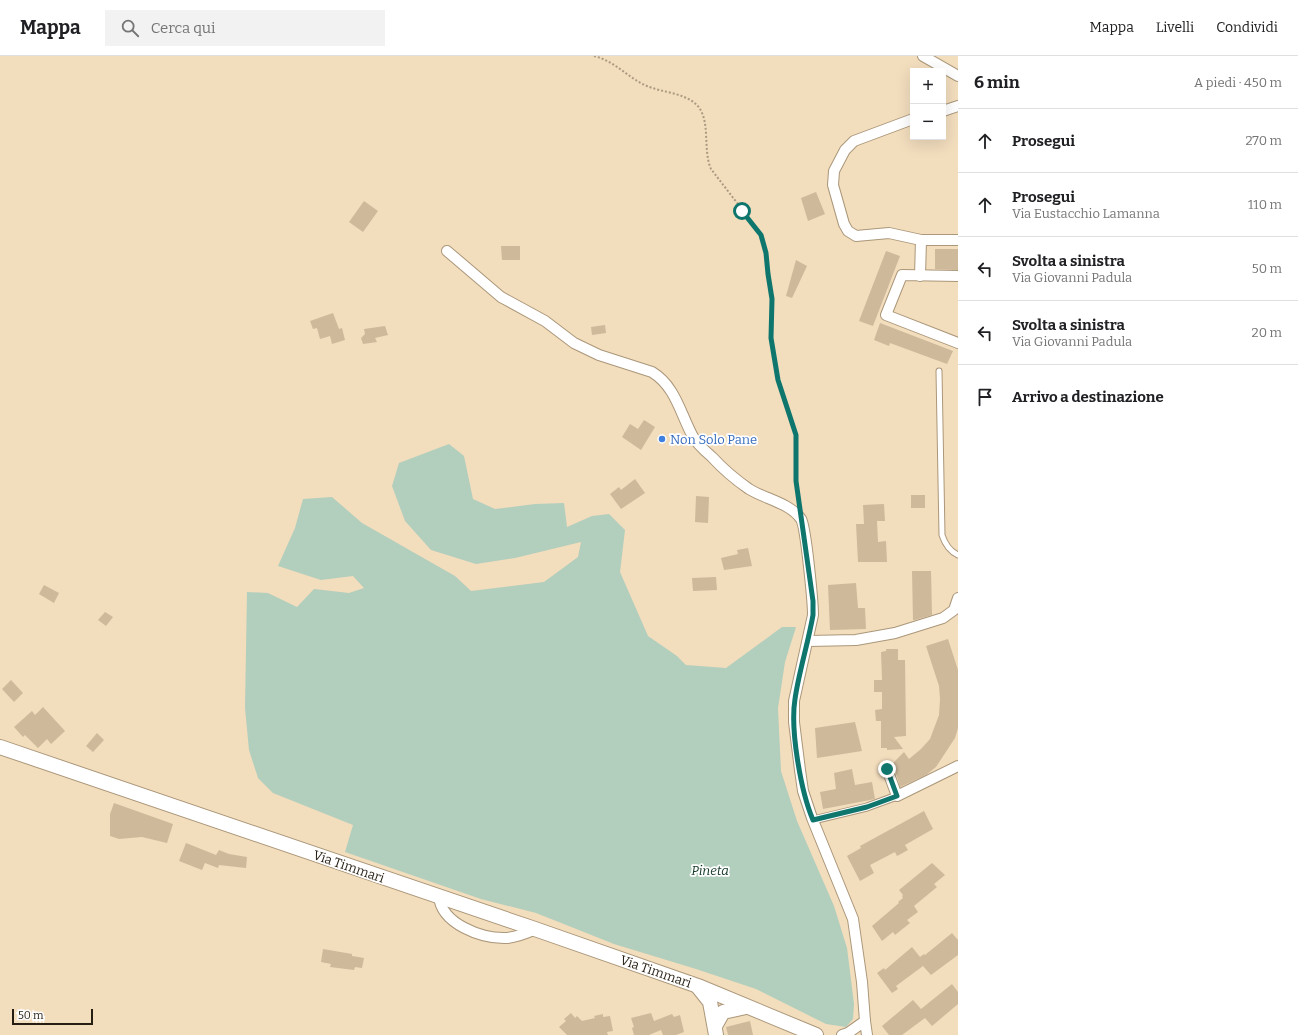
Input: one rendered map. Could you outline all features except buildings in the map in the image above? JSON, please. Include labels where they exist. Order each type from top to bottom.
[{"type":"main road","name":"Via Timmari","points":[[0,747],[536,929],[698,986],[816,1035]]},
{"type":"main road","points":[[698,986],[710,1002],[715,1030]]},
{"type":"main road","points":[[715,1030],[723,1012],[747,1007]]},
{"type":"street","points":[[922,56],[958,76]]},
{"type":"street","points":[[946,110],[958,106]]},
{"type":"street","points":[[910,120],[854,141],[845,150],[834,171],[833,185],[844,224],[852,234],[856,236],[879,232],[921,240],[958,240]]},
{"type":"street","points":[[920,276],[921,240]]},
{"type":"street","points":[[447,251],[501,297],[545,321],[574,343],[599,355],[652,372],[658,376],[668,386],[680,406],[693,436],[712,458],[749,489],[792,510],[802,520],[813,601],[813,615],[809,641],[794,700],[794,722],[803,791],[813,820],[853,918],[862,982],[867,1035]]},
{"type":"street","points":[[958,276],[902,275],[886,315],[958,343]]},
{"type":"street","points":[[809,641],[856,640],[894,633],[943,618],[954,610],[958,598]]},
{"type":"street","points":[[813,820],[867,807],[897,796],[958,766]]},
{"type":"street","points":[[887,769],[897,796]]},
{"type":"street","points":[[439,896],[443,912],[452,922],[467,929],[492,937],[507,938],[520,936],[536,929]]},
{"type":"street","points":[[842,1035],[848,1033],[865,1021]]},
{"type":"lane","points":[[939,371],[942,535],[950,550],[958,554]]},
{"type":"path","points":[[594,56],[610,62],[646,86],[686,98],[695,103],[701,110],[708,162],[711,169],[761,235],[766,253],[772,299],[771,338],[777,374],[796,435],[796,481],[802,520]]},
{"type":"green space","name":"Pineta","points":[[449,444],[464,456],[473,499],[495,509],[535,504],[564,503],[567,527],[592,516],[609,514],[625,530],[620,572],[648,636],[677,656],[686,665],[726,668],[782,627],[796,627],[785,662],[778,708],[781,771],[797,821],[834,906],[847,948],[854,1004],[853,1019],[846,1027],[826,1024],[756,989],[614,944],[536,913],[481,899],[345,852],[353,825],[273,793],[258,778],[249,750],[245,708],[247,592],[268,593],[297,607],[314,589],[349,593],[364,588],[353,576],[321,580],[278,566],[295,528],[303,499],[332,497],[362,523],[455,576],[471,591],[544,582],[578,557],[581,542],[515,558],[476,564],[431,550],[405,521],[392,486],[399,463]]},
{"type":"place","name":"Non Solo Pane","points":[[662,439]]},
{"type":"route","points":[[742,211],[761,235],[764,243],[768,263],[773,310],[771,338],[778,380],[796,435],[796,481],[813,601],[813,615],[809,641],[794,700],[794,722],[803,791],[813,820],[867,807],[897,796],[887,769]]}]
